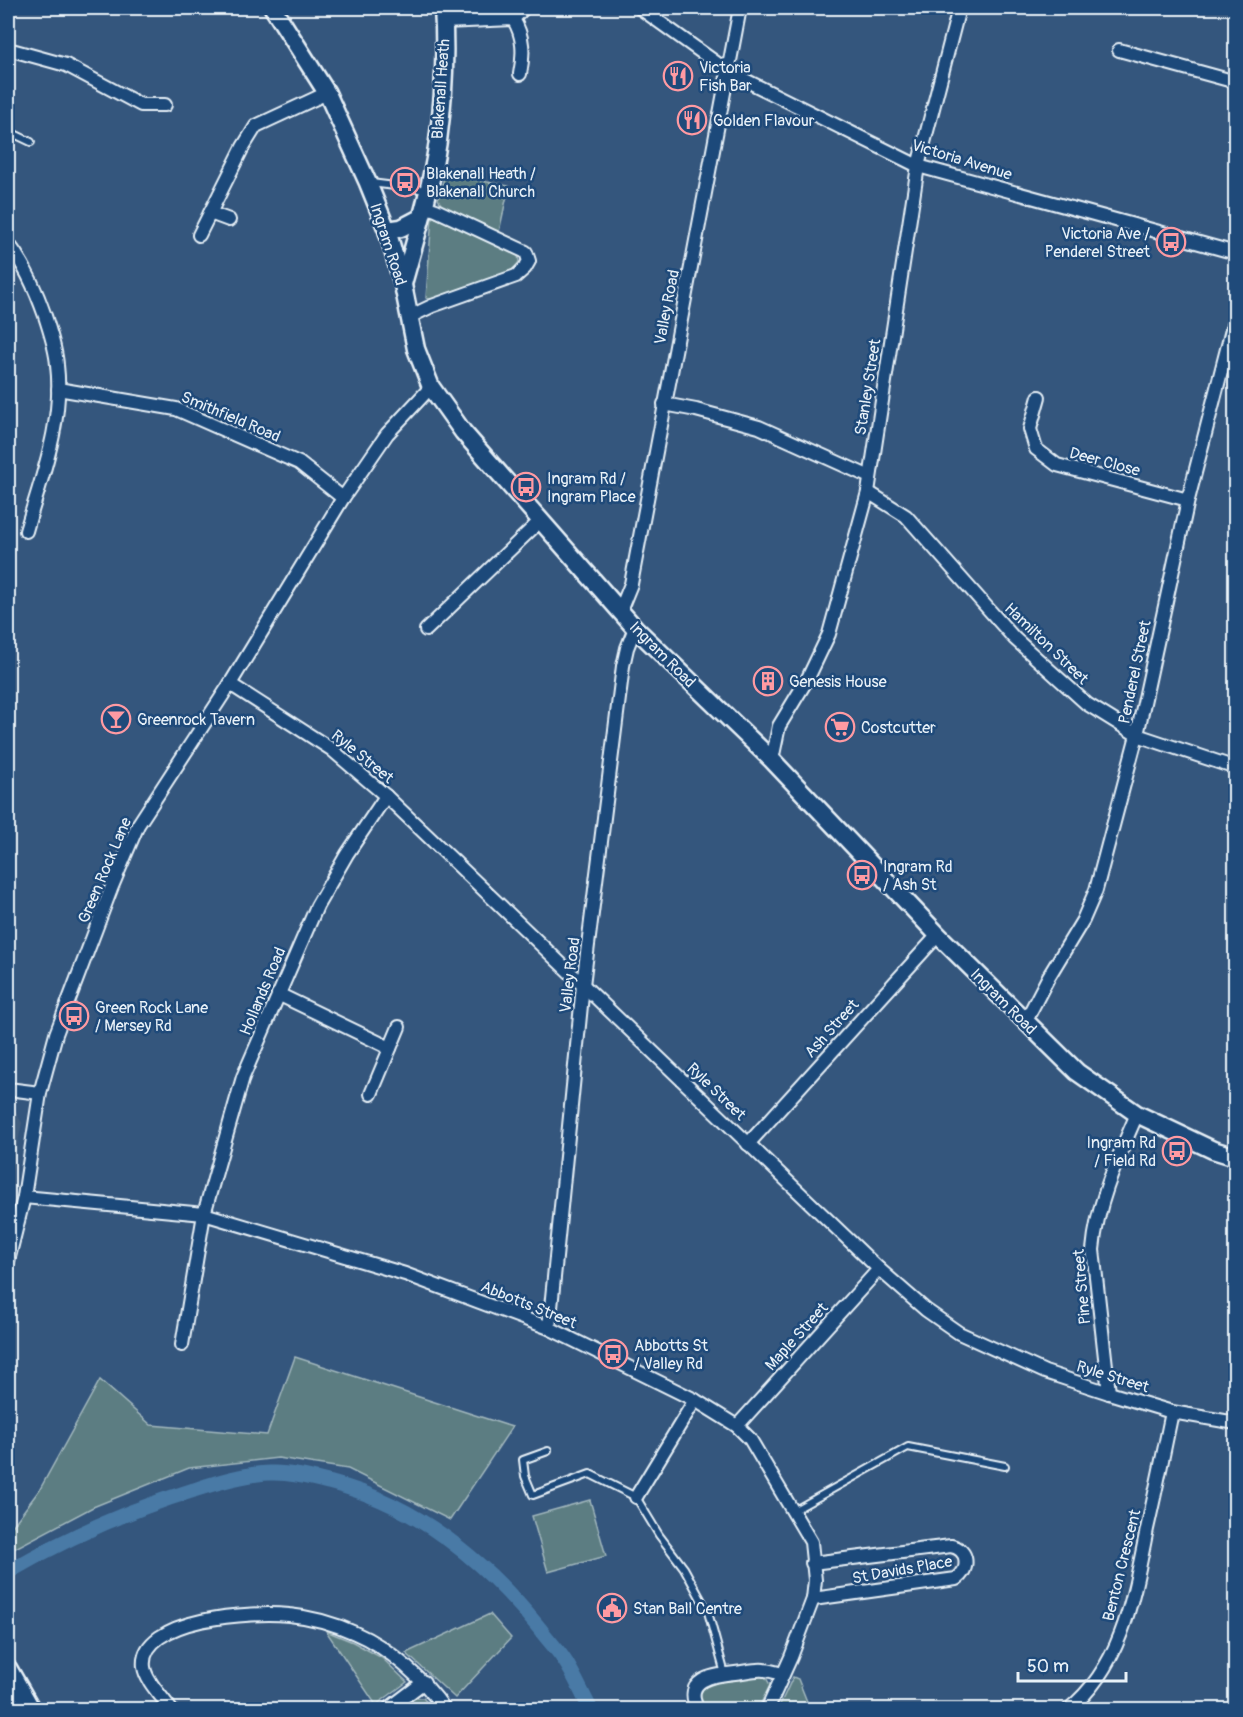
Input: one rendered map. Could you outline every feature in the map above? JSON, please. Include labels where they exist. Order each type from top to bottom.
[{"type":"street","name":"Ingram Road","points":[[273,8],[327,93],[368,183],[387,230],[403,285],[416,349],[431,387],[463,432],[635,628],[772,760],[938,935],[1077,1072],[1137,1114],[1213,1150],[1236,1157]]},
{"type":"street","points":[[444,15],[513,19],[524,8]]},
{"type":"street","name":"Victoria Avenue","points":[[640,8],[729,72],[918,166],[1236,253]]},
{"type":"street","name":"Valley Road","points":[[620,611],[632,584],[740,8]]},
{"type":"street","name":"Stanley Street","points":[[772,760],[779,726],[808,678],[829,634],[868,492],[918,166],[959,8]]},
{"type":"street","name":"Blakenall Heath","points":[[403,285],[437,143],[442,101],[444,15]]},
{"type":"street","points":[[513,19],[521,30],[523,59],[520,74]]},
{"type":"street","points":[[8,49],[66,65],[141,105],[165,105]]},
{"type":"street","points":[[1119,50],[1236,82]]},
{"type":"street","points":[[199,235],[256,126],[327,93]]},
{"type":"street","points":[[387,230],[401,228],[424,204],[526,252],[528,261],[525,268],[516,276],[409,317]]},
{"type":"street","points":[[210,213],[229,220]]},
{"type":"street","points":[[8,243],[33,283],[53,341],[57,365],[58,389],[54,434],[26,531]]},
{"type":"street","name":"Penderel Street","points":[[1025,1022],[1049,976],[1083,920],[1096,890],[1137,735],[1188,500],[1236,314]]},
{"type":"street","name":"Green Rock Lane","points":[[8,1261],[24,1197],[40,1093],[56,1034],[138,825],[230,684],[343,498],[387,434],[431,387]]},
{"type":"street","name":"Smithfield Road","points":[[58,389],[176,409],[299,463],[343,498]]},
{"type":"street","name":"Deer Close","points":[[1040,398],[1030,429],[1036,449],[1057,465],[1188,500]]},
{"type":"street","points":[[664,404],[759,427],[870,477]]},
{"type":"street","name":"Hamilton Street","points":[[868,492],[906,516],[1014,638],[1087,704],[1137,735],[1236,768]]},
{"type":"street","points":[[426,630],[540,521]]},
{"type":"street","name":"Valley Road","points":[[549,1328],[583,985],[623,666],[635,628]]},
{"type":"street","name":"Ryle Street","points":[[230,684],[331,749],[386,796],[879,1269],[926,1310],[959,1333],[1045,1372],[1172,1412],[1236,1423]]},
{"type":"street","name":"Hollands Road","points":[[182,1345],[204,1214],[243,1077],[317,906],[347,854],[386,796]]},
{"type":"street","name":"Ash Street","points":[[748,1143],[938,935]]},
{"type":"street","points":[[278,994],[390,1048]]},
{"type":"street","points":[[370,1094],[399,1027]]},
{"type":"street","points":[[8,1089],[40,1093]]},
{"type":"street","name":"Pine Street","points":[[1109,1393],[1093,1250],[1095,1227],[1111,1176],[1137,1114]]},
{"type":"street","name":"Abbotts Street","points":[[24,1197],[204,1214],[405,1274],[549,1328],[694,1400],[737,1426],[750,1439],[811,1542],[815,1580],[813,1599],[767,1710]]},
{"type":"street","name":"Maple Street","points":[[737,1426],[879,1269]]},
{"type":"street","points":[[636,1497],[694,1400]]},
{"type":"street","name":"Benton Crescent","points":[[1068,1710],[1096,1680],[1114,1652],[1132,1601],[1172,1412]]},
{"type":"street","name":"St Davids Place","points":[[812,1563],[951,1546],[961,1550],[965,1565],[965,1571],[956,1579],[813,1599]]},
{"type":"street","points":[[171,1710],[146,1676],[145,1654],[152,1642],[186,1624],[237,1615],[288,1615],[326,1622],[356,1633],[382,1649],[424,1682],[445,1710]]},
{"type":"street","points":[[8,1668],[32,1710]]},
{"type":"street","points":[[698,1710],[693,1701],[694,1691],[697,1684],[704,1679],[725,1674],[764,1670],[783,1674]]},
{"type":"street","points":[[387,1710],[424,1682]]},
{"type":"lane","points":[[8,131],[31,142]]},
{"type":"lane","points":[[368,183],[424,204]]},
{"type":"lane","points":[[793,1512],[908,1447],[1005,1466]]},
{"type":"lane","points":[[548,1451],[523,1460],[525,1476],[533,1495],[590,1474],[636,1497],[659,1535],[684,1568],[708,1612],[725,1674]]},
{"type":"lane","points":[[1233,1510],[1236,1499]]},
{"type":"shaded area","points":[[8,1102],[22,1123],[8,1190]]},
{"type":"green space","points":[[445,174],[509,186],[499,232],[442,206],[438,199]]},
{"type":"green space","points":[[432,216],[518,255],[519,262],[513,270],[434,301],[426,298]]},
{"type":"green space","points":[[295,1357],[512,1427],[450,1520],[348,1469],[278,1458],[189,1468],[93,1507],[8,1552],[8,1532],[40,1489],[100,1380],[151,1425],[267,1435]]},
{"type":"green space","points":[[590,1500],[606,1556],[548,1572],[532,1516]]},
{"type":"green space","points":[[490,1614],[511,1638],[455,1698],[406,1653]]},
{"type":"green space","points":[[326,1631],[353,1642],[382,1658],[407,1682],[376,1705]]},
{"type":"green space","points":[[759,1675],[765,1676],[770,1685],[758,1709],[703,1709],[698,1699],[702,1686]]},
{"type":"green space","points":[[793,1677],[798,1679],[810,1709],[778,1709]]},
{"type":"green space","points":[[415,1698],[423,1698],[433,1709],[400,1709]]},
{"type":"waterway","points":[[8,1572],[98,1526],[146,1506],[212,1484],[269,1473],[293,1474],[317,1479],[363,1493],[393,1506],[421,1521],[473,1559],[519,1604],[559,1653],[591,1710]]},
{"type":"place","name":"Victoria Fish Bar","points":[[678,76]]},
{"type":"place","name":"Golden Flavour","points":[[692,120]]},
{"type":"place","name":"Blakenall Heath / Blakenall Church","points":[[405,182]]},
{"type":"place","name":"Victoria Ave / Penderel Street","points":[[1171,242]]},
{"type":"place","name":"Ingram Rd / Ingram Place","points":[[526,487]]},
{"type":"place","name":"Genesis House","points":[[768,681]]},
{"type":"place","name":"Greenrock Tavern","points":[[116,719]]},
{"type":"place","name":"Costcutter","points":[[840,727]]},
{"type":"place","name":"Ingram Rd / Ash St","points":[[862,875]]},
{"type":"place","name":"Green Rock Lane / Mersey Rd","points":[[74,1016]]},
{"type":"place","name":"Ingram Rd / Field Rd","points":[[1177,1151]]},
{"type":"place","name":"Abbotts St / Valley Rd","points":[[613,1354]]},
{"type":"place","name":"Stan Ball Centre","points":[[612,1608]]}]
